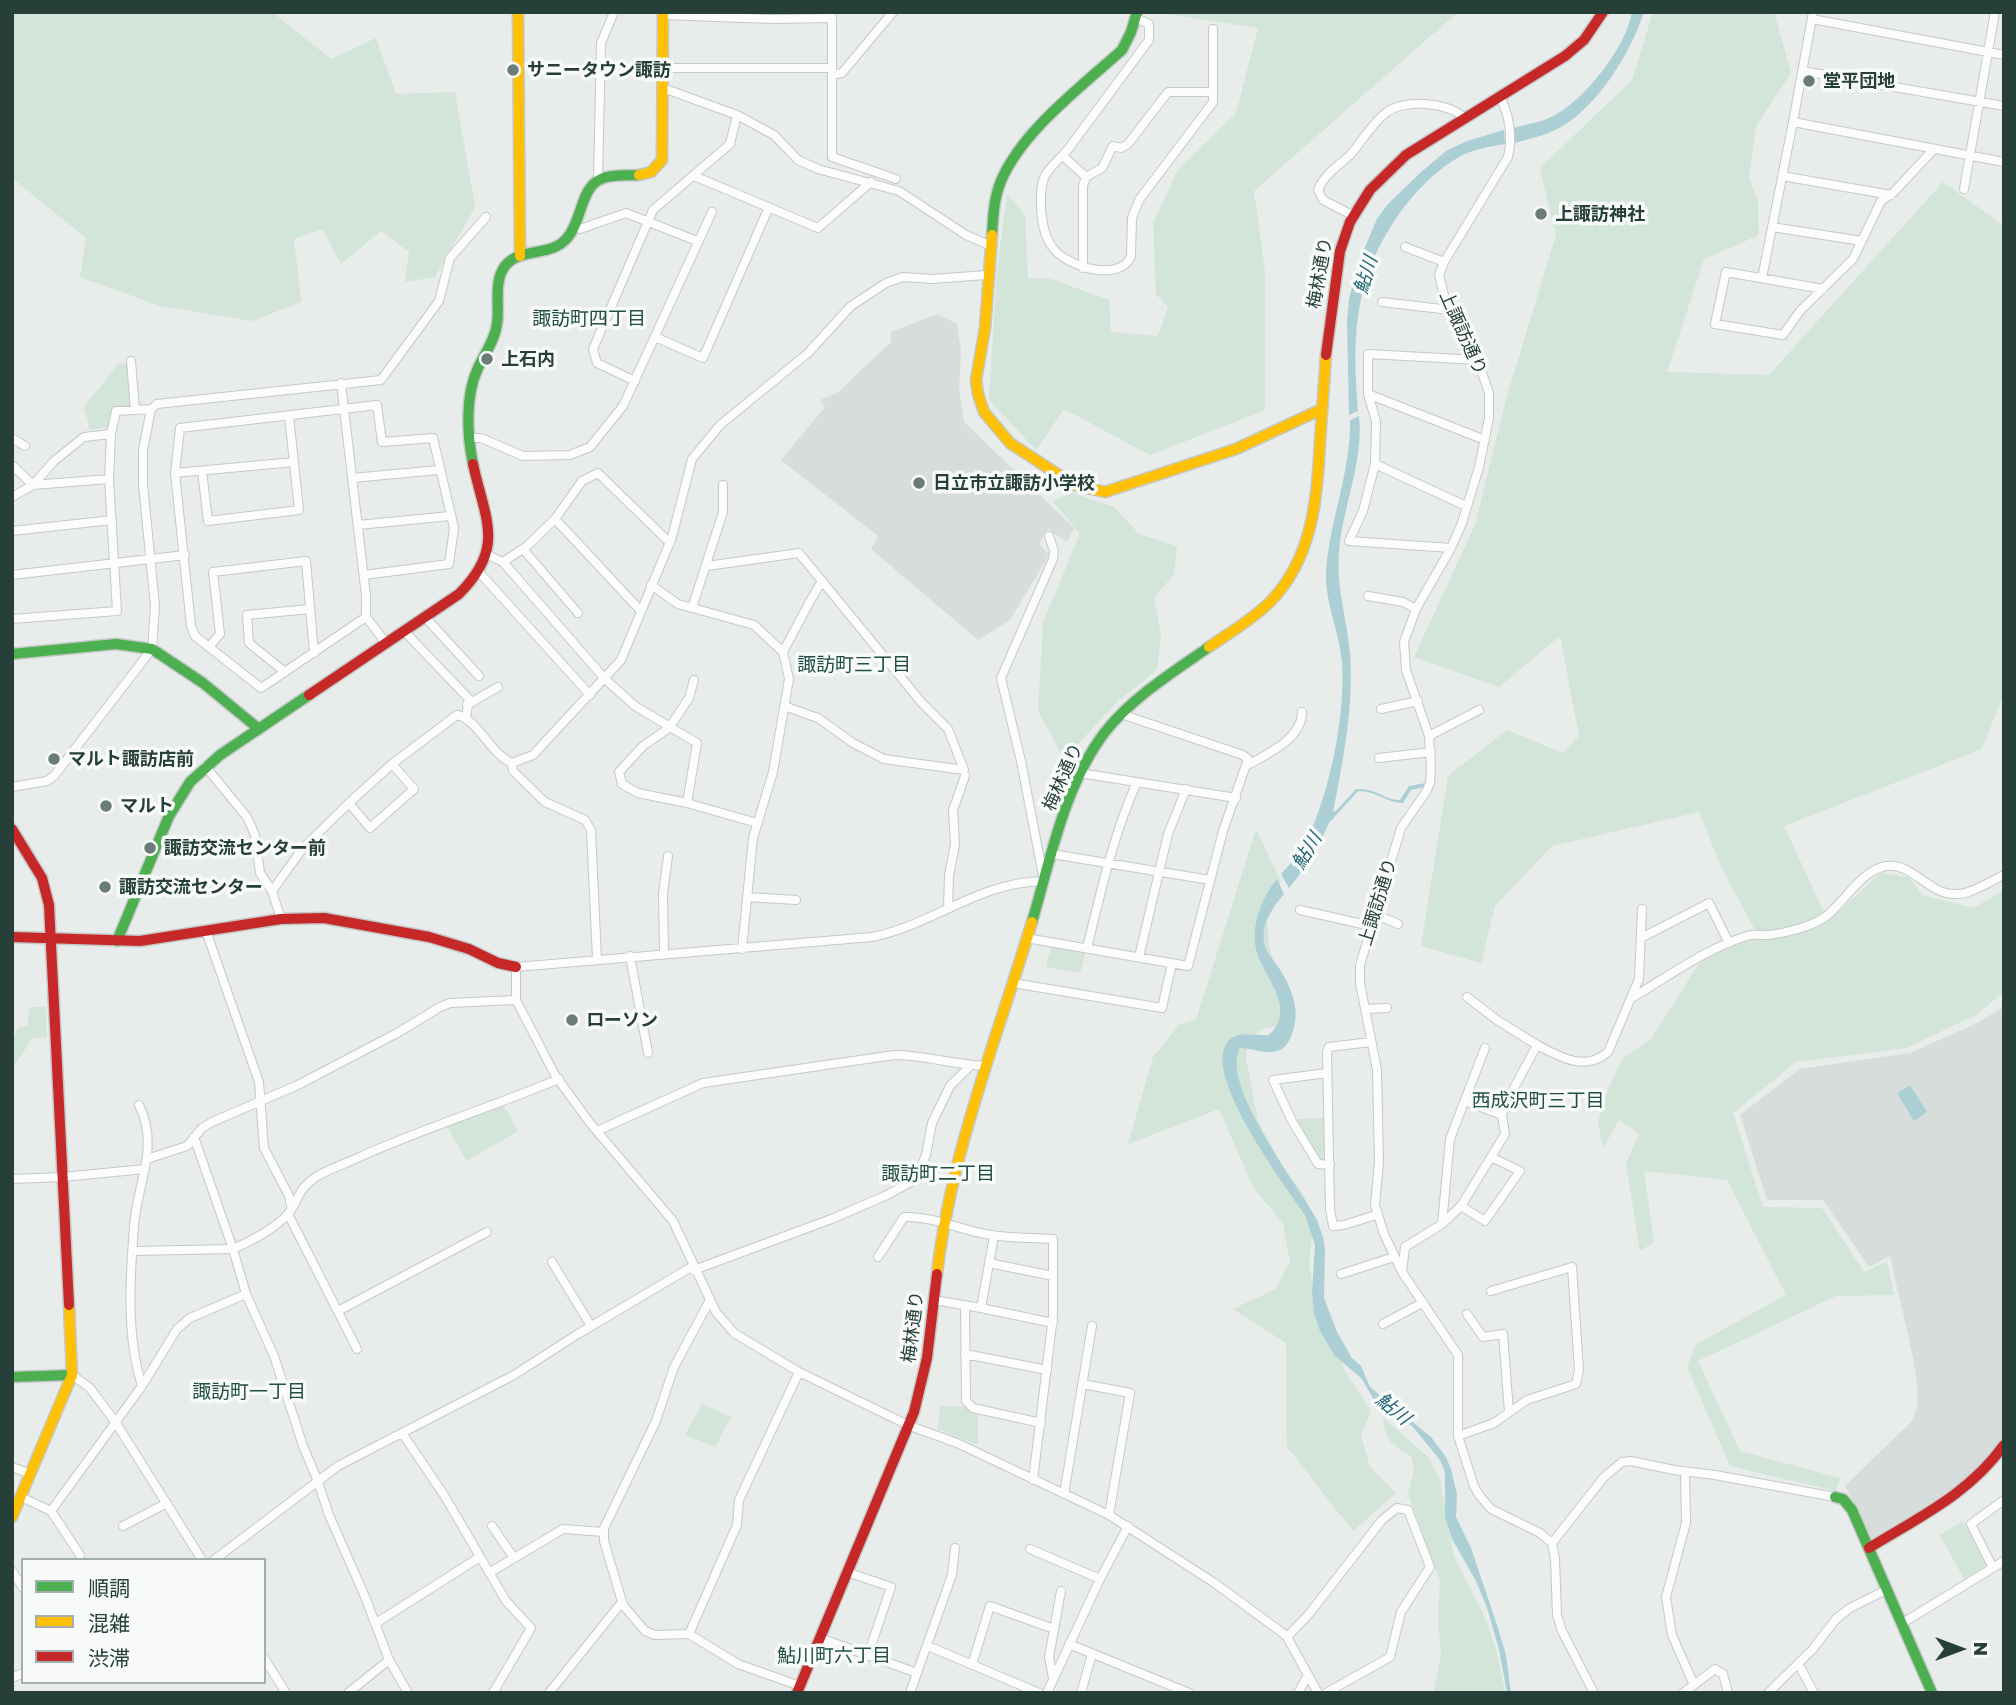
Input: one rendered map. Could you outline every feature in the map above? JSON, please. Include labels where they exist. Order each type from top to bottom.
[{"type":"street","points":[[518,12],[520,256]]},
{"type":"street","points":[[598,180],[601,43],[614,12]]},
{"type":"street","points":[[663,68],[842,73],[893,12]]},
{"type":"street","name":"梅林通り","points":[[799,1689],[910,1426],[925,1374],[944,1221],[958,1159],[1052,854],[1080,774],[1094,747],[1121,714],[1153,687],[1254,615],[1282,589],[1302,554],[1315,511],[1337,260],[1345,233],[1363,200],[1389,168],[1565,55],[1584,40],[1603,12]]},
{"type":"street","points":[[1964,189],[1996,12]]},
{"type":"street","points":[[117,941],[177,799],[195,775],[459,594],[480,572],[488,555],[489,530],[470,438],[472,382],[477,366],[496,331],[502,271],[506,263],[520,256],[559,246],[576,227],[588,191],[598,180],[649,173],[660,166],[663,14],[832,18],[832,157],[896,178]]},
{"type":"street","points":[[1213,29],[1213,102],[1139,200],[1132,218],[1129,261],[1120,268],[1083,268],[1066,261],[1053,248],[1045,232],[1041,197],[1045,176],[1063,156],[1149,40],[1149,24],[1136,15],[1122,50],[1033,132],[1009,164],[994,204],[985,328],[976,380],[978,394],[984,412],[1010,443],[1074,485],[1105,492],[1176,467],[1236,450],[1322,409]]},
{"type":"street","points":[[1762,278],[1812,16],[2004,54]]},
{"type":"street","points":[[1802,71],[2004,106]]},
{"type":"street","points":[[663,88],[737,115],[774,135],[798,160],[818,169],[899,191],[966,235],[989,245]]},
{"type":"street","points":[[1083,268],[1083,186],[1086,177],[1102,168],[1113,146],[1121,148],[1128,144],[1168,92],[1213,92]]},
{"type":"street","points":[[1405,247],[1444,261],[1504,167],[1510,147],[1509,125],[1506,108],[1500,97]]},
{"type":"street","points":[[1354,216],[1323,200],[1318,190],[1379,119],[1398,106],[1433,104],[1451,109],[1464,118]]},
{"type":"street","points":[[635,381],[597,363],[593,349],[653,210],[730,144],[737,115]]},
{"type":"street","points":[[1793,122],[2004,162]]},
{"type":"street","points":[[1823,289],[1726,272],[1715,324],[1783,335],[1800,311],[1823,289],[1853,258],[1881,201],[1891,195],[1933,150]]},
{"type":"street","points":[[1063,156],[1086,177]]},
{"type":"street","points":[[694,176],[818,228],[871,182]]},
{"type":"street","points":[[1782,176],[1891,195]]},
{"type":"street","points":[[655,337],[703,358],[769,208]]},
{"type":"street","points":[[470,438],[481,438],[523,456],[570,455],[590,447],[623,407],[712,212]]},
{"type":"street","points":[[576,227],[580,229],[626,213],[697,241]]},
{"type":"street","points":[[12,619],[117,611],[109,479],[111,434],[116,411],[151,409],[157,404],[381,380],[439,301],[450,258],[485,217]]},
{"type":"street","points":[[1772,227],[1861,242]]},
{"type":"street","name":"上諏訪通り","points":[[1444,261],[1439,275],[1450,310],[1465,332],[1478,360],[1489,393],[1489,418],[1462,523],[1416,609],[1404,642],[1411,686],[1429,736],[1430,783],[1401,828],[1360,965],[1360,983],[1377,1070],[1379,1124],[1376,1215],[1402,1272],[1458,1355],[1458,1436],[1475,1486],[1484,1502],[1501,1515],[1540,1533],[1552,1543]]},
{"type":"street","points":[[272,891],[303,848],[349,803],[392,764],[457,715],[466,717],[500,758],[512,763],[533,755],[621,660],[670,543],[692,459],[720,425],[808,353],[851,306],[886,283],[903,277],[932,279],[987,275]]},
{"type":"street","points":[[1382,302],[1450,310]]},
{"type":"street","points":[[1451,548],[1349,541],[1363,511],[1376,464],[1376,421],[1368,394],[1367,354],[1478,360]]},
{"type":"street","points":[[131,361],[135,410]]},
{"type":"street","points":[[341,383],[364,575],[366,617],[386,643]]},
{"type":"street","points":[[1368,394],[1485,440]]},
{"type":"street","points":[[364,575],[449,565],[454,528],[433,438],[382,442],[377,405],[180,428],[175,473],[191,626],[195,636],[261,688],[366,617]]},
{"type":"street","points":[[12,787],[47,781],[54,776],[152,649],[155,606],[143,484],[143,450],[151,409]]},
{"type":"street","points":[[202,471],[208,521],[299,510],[289,416]]},
{"type":"street","points":[[12,496],[33,485],[54,461],[84,438],[111,434]]},
{"type":"street","points":[[12,438],[25,446]]},
{"type":"street","points":[[175,473],[294,462]]},
{"type":"street","points":[[1376,464],[1466,506]]},
{"type":"street","points":[[12,466],[33,485],[109,479]]},
{"type":"street","points":[[352,478],[439,470]]},
{"type":"street","points":[[503,562],[523,549],[555,519],[582,481],[598,472],[670,543]]},
{"type":"street","points":[[692,608],[723,512],[723,485]]},
{"type":"street","points":[[358,525],[450,516]]},
{"type":"street","points":[[555,519],[640,610]]},
{"type":"street","points":[[12,531],[112,520]]},
{"type":"street","points":[[12,937],[153,940],[281,919],[324,918],[429,937],[516,967],[872,937],[909,926],[996,887],[1018,882],[1044,881],[1021,761],[1001,678],[1053,559],[1054,551],[1049,536]]},
{"type":"street","points":[[523,549],[578,613]]},
{"type":"street","points":[[707,566],[799,553],[922,703],[948,729],[964,770],[884,759],[853,743],[818,718],[784,706]]},
{"type":"street","points":[[12,575],[185,555]]},
{"type":"street","points":[[488,555],[503,562],[605,679],[635,706],[697,743],[687,803]]},
{"type":"street","points":[[209,647],[220,634],[214,572],[306,561],[314,653]]},
{"type":"street","points":[[480,572],[590,695]]},
{"type":"street","points":[[783,653],[822,581]]},
{"type":"street","points":[[651,585],[678,604],[754,625],[783,653],[789,679],[773,772],[753,838],[742,948]]},
{"type":"street","points":[[1367,596],[1403,602],[1416,609]]},
{"type":"street","points":[[285,672],[249,643],[247,615],[310,610]]},
{"type":"street","points":[[425,617],[480,676]]},
{"type":"street","points":[[404,631],[469,699],[466,717]]},
{"type":"street","points":[[12,654],[116,644],[152,649],[203,683],[259,729]]},
{"type":"street","points":[[694,680],[688,698],[669,728],[643,746],[619,772],[622,784],[638,793],[687,803],[757,823]]},
{"type":"street","points":[[467,705],[498,687]]},
{"type":"street","points":[[1381,709],[1418,701]]},
{"type":"street","points":[[1429,736],[1479,710]]},
{"type":"street","points":[[1246,766],[1292,736],[1299,728],[1302,712]]},
{"type":"street","points":[[1026,938],[1188,966],[1223,831],[1248,760],[1243,755],[1121,714]]},
{"type":"street","points":[[1379,758],[1431,752]]},
{"type":"street","points":[[512,763],[513,771],[545,802],[585,820],[591,830],[597,959]]},
{"type":"street","points":[[349,803],[370,828],[414,789],[392,764]]},
{"type":"street","points":[[205,766],[247,817],[255,835],[260,873],[272,891],[281,919]]},
{"type":"street","points":[[1080,774],[1236,798]]},
{"type":"street","points":[[948,908],[949,876],[955,844],[953,810],[965,775]]},
{"type":"street","points":[[1087,948],[1120,820],[1137,782]]},
{"type":"street","points":[[1139,957],[1168,834],[1186,789]]},
{"type":"street","points":[[12,829],[42,878],[49,905],[72,1375],[13,1514]]},
{"type":"street","points":[[1052,854],[1210,880]]},
{"type":"street","points":[[664,954],[663,894],[668,856]]},
{"type":"street","points":[[1633,997],[1729,943],[1750,935],[1775,934],[1815,923],[1881,867],[1904,869],[1932,888],[1954,894],[1972,890],[2004,876]]},
{"type":"street","points":[[747,897],[796,900]]},
{"type":"street","points":[[1642,938],[1709,902],[1729,943]]},
{"type":"street","points":[[1467,997],[1536,1045],[1564,1059],[1576,1062],[1600,1060],[1608,1052],[1639,979],[1642,909]]},
{"type":"street","points":[[1300,910],[1371,926]]},
{"type":"street","points":[[1374,914],[1398,924]]},
{"type":"street","points":[[206,931],[258,1082],[264,1148],[289,1196],[290,1211],[357,1349]]},
{"type":"street","points":[[630,956],[648,1054]]},
{"type":"street","points":[[1013,982],[1162,1008],[1172,963]]},
{"type":"street","points":[[516,967],[516,1000],[559,1079],[597,1131],[673,1221],[709,1300],[734,1333],[799,1372],[910,1426],[957,1443],[1128,1526],[1213,1582],[1287,1637],[1318,1693]]},
{"type":"street","points":[[147,1159],[187,1146],[202,1128],[212,1122],[261,1103],[399,1032],[440,1007],[450,1003],[516,1000]]},
{"type":"street","points":[[1365,1009],[1387,1008]]},
{"type":"street","points":[[1371,1042],[1329,1048],[1327,1073],[1330,1209],[1333,1226],[1376,1215]]},
{"type":"street","points":[[1402,1272],[1405,1247],[1442,1224],[1461,1206],[1505,1135],[1503,1115],[1506,1102],[1536,1045]]},
{"type":"street","points":[[1442,1224],[1450,1139],[1485,1048]]},
{"type":"street","points":[[597,1131],[703,1083],[894,1055],[912,1055],[987,1066]]},
{"type":"street","points":[[217,1558],[317,1479],[363,1451],[505,1380],[591,1326],[693,1268],[834,1218],[916,1179],[926,1155],[932,1123],[950,1086],[971,1065]]},
{"type":"street","points":[[1327,1073],[1273,1080],[1292,1121],[1318,1164],[1330,1165]]},
{"type":"street","points":[[134,1251],[233,1249],[247,1243],[290,1211],[304,1185],[328,1170],[405,1137],[559,1079]]},
{"type":"street","points":[[1465,1101],[1503,1115]]},
{"type":"street","points":[[139,1105],[149,1136],[134,1223],[132,1345],[142,1386]]},
{"type":"street","points":[[194,1137],[246,1294],[265,1332],[328,1516],[376,1623],[389,1661],[408,1693]]},
{"type":"street","points":[[1461,1206],[1485,1221],[1520,1171],[1491,1157]]},
{"type":"street","points":[[12,1179],[145,1169]]},
{"type":"street","points":[[878,1257],[904,1217],[944,1221],[994,1236],[1053,1239],[1053,1323],[1033,1480]]},
{"type":"street","points":[[338,1311],[487,1232]]},
{"type":"street","points":[[981,1308],[994,1236]]},
{"type":"street","points":[[1341,1274],[1394,1257]]},
{"type":"street","points":[[552,1262],[591,1326]]},
{"type":"street","points":[[989,1263],[1053,1276]]},
{"type":"street","points":[[1458,1436],[1494,1423],[1528,1400],[1576,1384],[1579,1370],[1572,1267],[1491,1291]]},
{"type":"street","points":[[51,1511],[142,1386],[177,1329],[190,1318],[246,1294]]},
{"type":"street","points":[[709,1300],[674,1367],[656,1421],[604,1532],[604,1541],[622,1602],[645,1631],[655,1635],[689,1634],[738,1664],[799,1689]]},
{"type":"street","points":[[934,1300],[1053,1323]]},
{"type":"street","points":[[1383,1324],[1422,1303]]},
{"type":"street","points":[[965,1305],[965,1401],[972,1408],[1041,1423]]},
{"type":"street","points":[[1467,1314],[1483,1337],[1503,1334],[1509,1412]]},
{"type":"street","points":[[1064,1494],[1092,1326]]},
{"type":"street","points":[[965,1354],[1047,1370]]},
{"type":"street","points":[[689,1634],[737,1525],[739,1500],[799,1372]]},
{"type":"street","points":[[12,1377],[72,1375],[90,1388],[116,1423],[201,1558]]},
{"type":"street","points":[[1083,1384],[1130,1393],[1109,1515]]},
{"type":"street","points":[[402,1433],[444,1495],[506,1601],[531,1628],[493,1693]]},
{"type":"street","points":[[1869,1548],[1960,1492],[1988,1467],[2004,1445]]},
{"type":"street","points":[[1594,1693],[1562,1631],[1557,1615],[1552,1543],[1604,1477],[1622,1462],[1645,1462],[1685,1472],[1835,1497],[1848,1503],[1932,1693]]},
{"type":"street","points":[[12,1467],[30,1474]]},
{"type":"street","points":[[1685,1472],[1686,1523],[1667,1597],[1672,1635],[1694,1685]]},
{"type":"street","points":[[21,1497],[51,1511],[80,1555]]},
{"type":"street","points":[[1992,1566],[1970,1524],[2004,1500]]},
{"type":"street","points":[[123,1526],[167,1503]]},
{"type":"street","points":[[1287,1637],[1309,1614],[1382,1520],[1397,1508],[1408,1510],[1430,1567],[1401,1612],[1390,1657],[1325,1693]]},
{"type":"street","points":[[492,1526],[514,1558]]},
{"type":"street","points":[[1048,1692],[1100,1579],[1128,1526]]},
{"type":"street","points":[[489,1573],[563,1529],[604,1532]]},
{"type":"street","points":[[911,1693],[952,1575],[955,1548]]},
{"type":"street","points":[[1030,1549],[1100,1579]]},
{"type":"street","points":[[376,1623],[480,1557]]},
{"type":"street","points":[[1901,1624],[2004,1561]]},
{"type":"street","points":[[847,1572],[891,1587],[868,1656]]},
{"type":"street","points":[[1768,1693],[1799,1664],[1836,1619],[1850,1608],[1886,1590]]},
{"type":"street","points":[[1053,1679],[1049,1657],[1061,1591]]},
{"type":"street","points":[[549,1693],[622,1602]]},
{"type":"street","points":[[972,1665],[990,1606],[1054,1629]]},
{"type":"street","points":[[820,1638],[917,1673]]},
{"type":"street","points":[[1069,1644],[1167,1689],[1189,1693]]},
{"type":"street","points":[[928,1646],[1039,1693]]},
{"type":"street","points":[[1081,1693],[1092,1654]]},
{"type":"street","points":[[266,1661],[286,1693]]},
{"type":"street","points":[[348,1693],[389,1661]]},
{"type":"street","points":[[1799,1664],[1814,1693]]},
{"type":"street","points":[[1683,1693],[1715,1669],[1723,1674],[1728,1693]]},
{"type":"street","points":[[1298,1693],[1308,1675]]},
{"type":"shaded area","name":"日立市立諏訪小学校","points":[[937,314],[957,324],[961,351],[959,389],[964,422],[1074,528],[1067,542],[1048,529],[1039,544],[1049,555],[1010,620],[978,640],[871,549],[878,536],[781,460],[825,407],[820,400],[837,393],[891,342],[891,332]]},
{"type":"shaded area","points":[[2004,1007],[2004,1436],[1981,1468],[1916,1513],[1872,1538],[1845,1486],[1912,1421],[1917,1408],[1918,1390],[1913,1357],[1890,1256],[1869,1267],[1823,1200],[1767,1200],[1740,1115],[1800,1069],[1910,1053],[1975,1024]]},
{"type":"green space","points":[[12,12],[277,12],[277,16],[331,59],[376,38],[396,94],[455,92],[475,207],[435,277],[405,282],[409,252],[381,231],[341,264],[323,229],[294,239],[301,302],[252,321],[160,306],[80,277],[86,238],[12,178]]},
{"type":"green space","points":[[1154,12],[1458,12],[1254,191],[1265,271],[1265,410],[1150,455],[1064,409],[1036,450],[989,400],[997,269],[1007,194],[1025,215],[1028,278],[1051,279],[1109,300],[1111,332],[1158,336],[1168,307],[1156,294],[1153,223],[1178,170],[1236,113],[1258,28]]},
{"type":"green space","points":[[1653,12],[1774,12],[1791,73],[1756,126],[1749,177],[1758,202],[1759,235],[1704,259],[1667,372],[1769,375],[1943,182],[2004,226],[2004,693],[1982,749],[1784,826],[1828,921],[1881,873],[1909,877],[1922,895],[1974,908],[2004,890],[2004,992],[1976,1015],[1906,1048],[1796,1062],[1733,1113],[1763,1207],[1822,1208],[1864,1272],[1887,1261],[1894,1295],[1836,1296],[1698,1361],[1740,1451],[1840,1478],[1836,1491],[1730,1466],[1687,1367],[1695,1345],[1786,1295],[1727,1180],[1644,1171],[1654,1242],[1640,1251],[1626,1164],[1639,1134],[1619,1120],[1603,1148],[1598,1122],[1622,1059],[1651,1039],[1698,965],[1755,930],[1722,869],[1699,812],[1552,846],[1495,906],[1481,963],[1421,946],[1448,776],[1507,730],[1563,753],[1579,736],[1560,636],[1499,687],[1414,657],[1475,525],[1507,396],[1556,235],[1540,168],[1632,80]]},
{"type":"green space","points":[[127,363],[131,405],[114,408],[109,427],[90,430],[84,407],[118,364]]},
{"type":"green space","points":[[1072,493],[1114,507],[1139,534],[1177,546],[1174,574],[1154,598],[1161,635],[1157,670],[1119,700],[1064,759],[1038,711],[1043,622],[1080,534],[1053,501]]},
{"type":"green space","points":[[1256,829],[1281,882],[1267,920],[1269,947],[1278,974],[1284,1026],[1264,1028],[1247,1040],[1246,1059],[1258,1121],[1281,1163],[1305,1197],[1313,1228],[1309,1263],[1316,1311],[1346,1373],[1371,1411],[1361,1435],[1370,1467],[1396,1493],[1353,1531],[1287,1447],[1286,1343],[1233,1309],[1276,1289],[1290,1261],[1283,1224],[1253,1187],[1219,1109],[1128,1144],[1153,1057],[1180,1024],[1196,1020]]},
{"type":"green space","points":[[1052,944],[1086,951],[1080,973],[1046,967]]},
{"type":"green space","points":[[30,1007],[46,1007],[47,1037],[32,1039],[12,1069],[12,1041],[18,1028],[27,1026]]},
{"type":"green space","points":[[503,1104],[518,1131],[466,1161],[447,1125]]},
{"type":"green space","points":[[1329,1117],[1330,1165],[1318,1164],[1291,1120]]},
{"type":"green space","points":[[702,1404],[731,1417],[715,1447],[685,1435]]},
{"type":"green space","points":[[940,1406],[978,1409],[978,1445],[938,1429]]},
{"type":"green space","points":[[1383,1417],[1428,1457],[1440,1479],[1454,1557],[1482,1611],[1497,1652],[1505,1693],[1433,1693],[1441,1656],[1438,1618],[1440,1581],[1408,1494],[1414,1470],[1411,1456],[1391,1441]]},
{"type":"green space","points":[[1963,1521],[1987,1565],[1964,1579],[1940,1535]]},
{"type":"water","points":[[1632,12],[1644,12],[1631,44],[1612,77],[1588,106],[1556,130],[1514,143],[1514,128],[1555,115],[1591,84],[1622,40]]},
{"type":"water","name":"鮎川","points":[[1504,130],[1505,144],[1464,154],[1425,183],[1396,218],[1384,238],[1366,279],[1358,313],[1358,411],[1349,415],[1349,299],[1359,261],[1377,219],[1388,204],[1446,151],[1467,141]]},
{"type":"water","name":"鮎川","points":[[1359,416],[1356,468],[1344,519],[1338,565],[1351,673],[1344,753],[1333,812],[1356,789],[1369,790],[1400,800],[1409,786],[1426,783],[1424,787],[1411,790],[1403,803],[1358,791],[1329,823],[1314,856],[1289,888],[1281,874],[1302,849],[1320,808],[1338,733],[1342,663],[1326,573],[1347,459],[1350,420]]},
{"type":"water","name":"鮎川","points":[[1277,879],[1284,894],[1266,922],[1264,942],[1290,988],[1295,1005],[1295,1023],[1289,1041],[1280,1050],[1268,1052],[1240,1048],[1237,1064],[1241,1085],[1264,1135],[1317,1220],[1325,1249],[1324,1298],[1337,1332],[1352,1358],[1361,1366],[1370,1387],[1431,1437],[1446,1457],[1457,1495],[1456,1517],[1471,1548],[1498,1628],[1506,1655],[1511,1693],[1507,1693],[1499,1649],[1487,1608],[1476,1581],[1452,1539],[1445,1517],[1445,1472],[1440,1460],[1413,1427],[1374,1400],[1362,1379],[1335,1356],[1320,1331],[1314,1313],[1312,1291],[1315,1245],[1305,1215],[1246,1124],[1223,1069],[1224,1048],[1236,1036],[1269,1035],[1277,1026],[1280,1016],[1277,996],[1258,956],[1255,936],[1261,906]]},
{"type":"water","points":[[1910,1085],[1927,1112],[1914,1121],[1897,1093]]},
{"type":"traffic: fast","points":[[992,235],[997,194],[1011,162],[1054,110],[1122,50],[1137,12]]},
{"type":"traffic: fast","points":[[473,464],[469,441],[469,403],[478,368],[496,330],[501,272],[511,260],[519,256],[561,244],[572,231],[585,197],[594,183],[610,176],[639,175]]},
{"type":"traffic: fast","points":[[12,654],[116,644],[152,649],[203,683],[259,729]]},
{"type":"traffic: fast","points":[[1032,922],[1060,823],[1091,753],[1105,732],[1128,707],[1209,647]]},
{"type":"traffic: fast","points":[[117,941],[169,816],[190,782],[220,755],[309,695]]},
{"type":"traffic: fast","points":[[12,1377],[72,1375]]},
{"type":"traffic: fast","points":[[1835,1497],[1843,1499],[1852,1510],[1932,1693]]},
{"type":"traffic: slow","points":[[518,12],[520,256]]},
{"type":"traffic: slow","points":[[639,175],[651,172],[662,160],[663,12]]},
{"type":"traffic: slow","points":[[992,235],[985,328],[976,380],[978,394],[984,412],[1010,443],[1074,485],[1105,492],[1236,449],[1322,409]]},
{"type":"traffic: slow","points":[[1209,647],[1270,602],[1296,566],[1304,547],[1317,484],[1326,355]]},
{"type":"traffic: slow","points":[[937,1274],[964,1140],[1032,922]]},
{"type":"traffic: slow","points":[[12,1517],[72,1375],[69,1305]]},
{"type":"traffic: jam","points":[[1326,355],[1340,251],[1350,222],[1370,190],[1406,155],[1565,56],[1584,40],[1603,12]]},
{"type":"traffic: jam","points":[[309,695],[459,594],[474,577],[483,562],[488,532],[473,464]]},
{"type":"traffic: jam","points":[[12,829],[42,878],[49,905],[69,1305]]},
{"type":"traffic: jam","points":[[12,937],[140,941],[281,919],[324,918],[429,937],[516,967]]},
{"type":"traffic: jam","points":[[797,1693],[914,1412],[927,1358],[937,1274]]},
{"type":"traffic: jam","points":[[1869,1548],[1959,1491],[2004,1445]]},
{"type":"place","name":"サニータウン諏訪","points":[[513,70]]},
{"type":"place","name":"堂平団地","points":[[1809,81]]},
{"type":"place","name":"上諏訪神社","points":[[1541,214]]},
{"type":"place","name":"上石内","points":[[487,359]]},
{"type":"place","name":"日立市立諏訪小学校","points":[[919,483]]},
{"type":"place","name":"マルト諏訪店前","points":[[54,759]]},
{"type":"place","name":"マルト","points":[[106,806]]},
{"type":"place","name":"諏訪交流センター前","points":[[150,848]]},
{"type":"place","name":"諏訪交流センター","points":[[105,887]]},
{"type":"place","name":"ローソン","points":[[572,1020]]},
{"type":"district","name":"諏訪町四丁目","points":[[589,319]]},
{"type":"district","name":"諏訪町三丁目","points":[[854,665]]},
{"type":"district","name":"西成沢町三丁目","points":[[1538,1101]]},
{"type":"district","name":"諏訪町二丁目","points":[[938,1174]]},
{"type":"district","name":"諏訪町一丁目","points":[[249,1392]]},
{"type":"district","name":"鮎川町六丁目","points":[[834,1656]]}]
